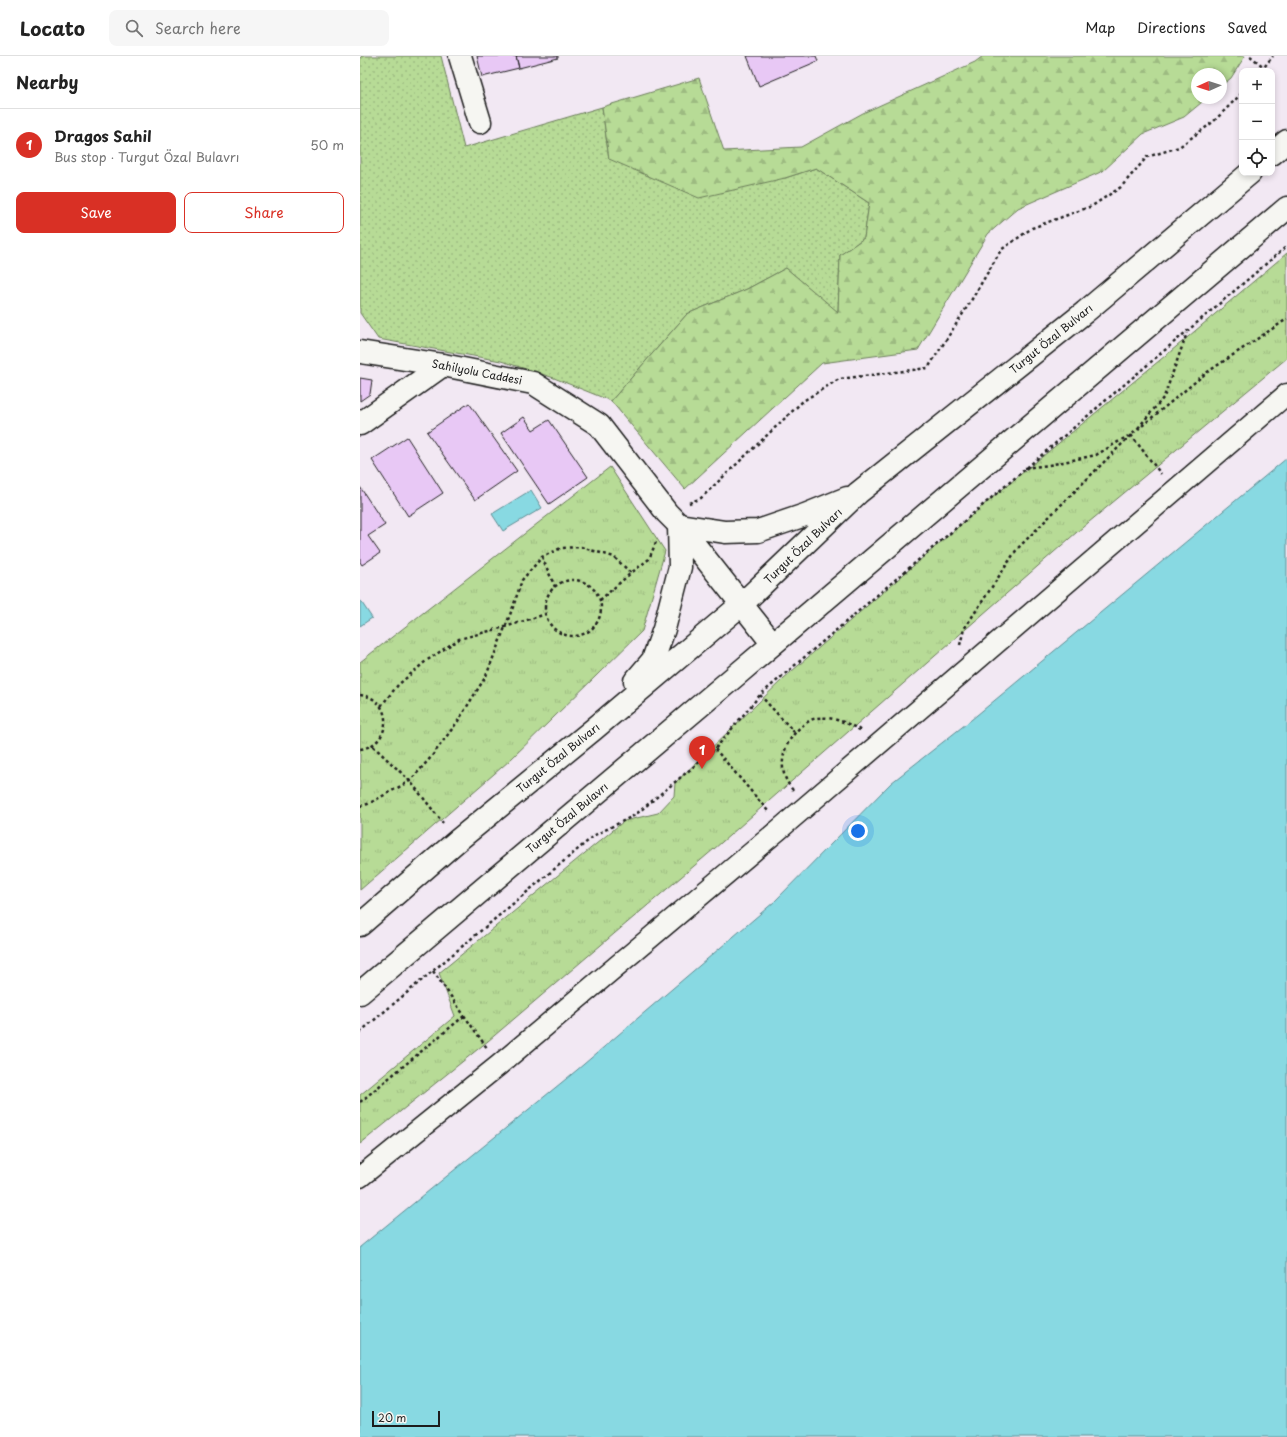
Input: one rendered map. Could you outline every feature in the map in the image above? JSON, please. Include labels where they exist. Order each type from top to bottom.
[{"type":"main road","points":[[460,56],[480,122]]},
{"type":"main road","points":[[1275,151],[1287,141]]},
{"type":"main road","name":"Turgut Özal Bulvarı","points":[[360,925],[457,841],[594,729],[742,604],[858,493],[1085,312],[1246,176]]},
{"type":"main road","points":[[773,644],[1287,208]]},
{"type":"main road","name":"Sahilyolu Caddesi","points":[[360,352],[443,365],[533,383],[599,425],[773,644]]},
{"type":"main road","points":[[360,424],[443,365]]},
{"type":"main road","points":[[594,729],[653,660],[664,630],[680,567],[673,519],[725,532],[758,532],[805,515],[858,493]]},
{"type":"main road","name":"Turgut Özal Bulavrı","points":[[360,993],[773,644]]},
{"type":"street","points":[[360,1177],[499,1064],[782,827],[1287,394]]},
{"type":"path","points":[[1250,56],[1264,67],[1273,56]]},
{"type":"path","points":[[600,600],[649,559],[673,519],[701,498],[803,401],[839,379],[928,368],[1001,250],[1032,228],[1092,206],[1122,187],[1148,157],[1179,147],[1213,122],[1239,96]]},
{"type":"path","points":[[360,1032],[595,835],[635,814],[715,749],[760,695],[1287,246]]},
{"type":"path","points":[[952,680],[964,629],[1017,549],[1132,435],[1206,373],[1287,319]]},
{"type":"path","points":[[1025,468],[1049,465],[1096,455],[1132,435],[1164,397],[1187,331]]},
{"type":"path","points":[[1132,435],[1166,480],[1176,490]]},
{"type":"path","points":[[360,806],[368,804],[410,781],[432,756],[458,721],[486,676],[522,580],[542,556],[561,548],[581,547],[614,557],[631,573]]},
{"type":"path","points":[[542,556],[555,587]]},
{"type":"path","points":[[581,580],[590,585],[600,600],[602,609],[595,626],[580,635],[571,636],[559,631],[549,622],[546,614],[547,599],[550,592],[563,582],[581,580]]},
{"type":"path","points":[[381,706],[398,686],[426,661],[459,639],[546,614]]},
{"type":"path","points":[[360,695],[365,695],[374,699],[381,706],[385,714],[386,723],[380,740],[373,746],[360,750]]},
{"type":"path","points":[[760,695],[794,732]]},
{"type":"path","points":[[808,804],[791,788],[782,769],[785,749],[794,732],[812,719],[833,718],[854,726],[867,736],[873,748]]},
{"type":"path","points":[[373,746],[410,781],[457,841]]},
{"type":"path","points":[[715,749],[782,827]]},
{"type":"path","points":[[433,972],[499,1064]]},
{"type":"path","points":[[360,1102],[464,1016]]},
{"type":"green space","points":[[362,56],[441,56],[464,148],[602,107],[609,159],[785,178],[816,168],[869,203],[864,238],[840,255],[838,313],[786,268],[747,289],[687,314],[611,401],[554,378],[501,361],[378,339],[360,313],[360,58]]},
{"type":"green space","points":[[983,56],[1245,56],[1231,78],[1227,81],[1227,68],[1191,68],[1191,104],[1200,104],[1184,117],[1143,134],[1103,171],[1018,208],[988,234],[918,350],[822,363],[685,489],[611,401],[687,314],[747,289],[786,268],[838,312],[840,255],[864,238],[869,203],[816,168],[785,178],[699,198],[609,159],[602,107],[699,78],[724,151],[801,147],[863,113],[975,62]]},
{"type":"green space","points":[[1287,253],[1287,358],[1077,532],[714,849],[488,1041],[360,1144],[360,1095],[455,1016],[439,973],[624,821],[658,813],[674,796],[675,783],[784,678],[987,502],[1182,342]]},
{"type":"green space","points":[[610,467],[665,551],[642,631],[509,761],[360,890],[360,662]]},
{"type":"water","points":[[1287,458],[1287,1437],[360,1437],[360,1247],[577,1070],[774,902],[891,783],[971,720]]},
{"type":"water","points":[[531,490],[542,508],[503,531],[492,514]]},
{"type":"water","points":[[360,600],[372,618],[360,626]]},
{"type":"building","points":[[477,56],[516,56],[519,68],[482,77]]},
{"type":"building","points":[[516,56],[558,56],[558,58],[519,68]]},
{"type":"building","points":[[747,56],[816,56],[818,61],[759,86]]},
{"type":"building","points":[[360,378],[372,380],[370,394],[360,401]]},
{"type":"building","points":[[469,403],[517,471],[475,500],[427,432]]},
{"type":"building","points":[[524,417],[533,430],[549,420],[588,477],[549,504],[501,433]]},
{"type":"building","points":[[407,437],[443,493],[408,516],[372,460]]},
{"type":"building","points":[[360,487],[385,525],[368,536],[380,553],[362,565],[360,562]]},
{"type":"place","name":"Dragos Sahil","points":[[702,769]]}]
